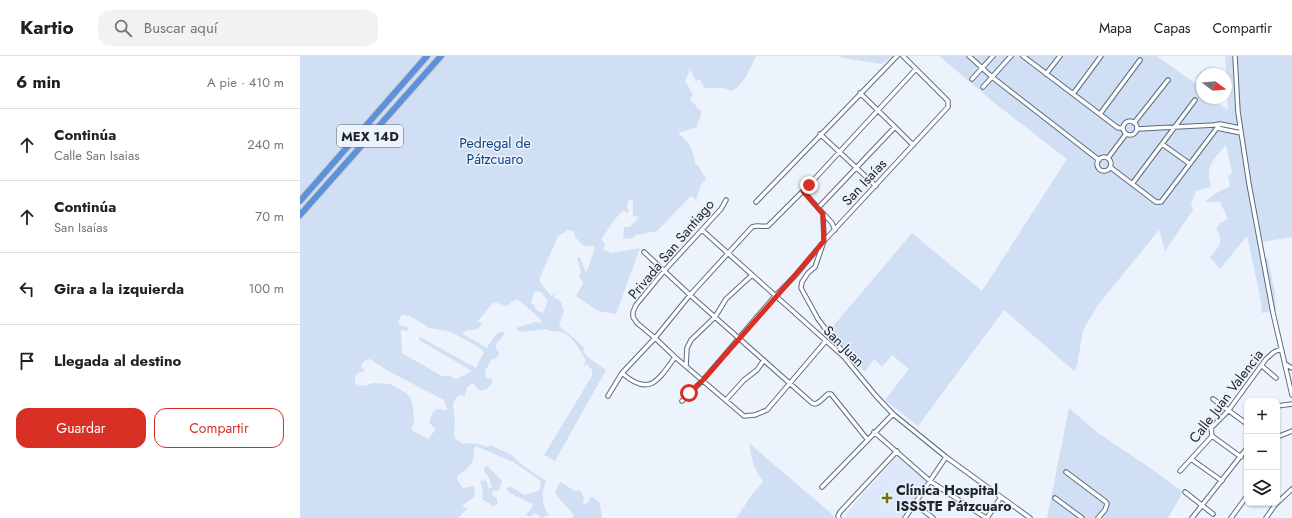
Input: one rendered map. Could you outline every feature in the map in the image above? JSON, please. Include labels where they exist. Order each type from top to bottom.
[{"type":"highway","name":"MEX 14D","points":[[300,200],[427,56]]},
{"type":"highway","name":"MEX 14D","points":[[300,215],[441,56]]},
{"type":"street","points":[[756,202],[896,56]]},
{"type":"street","points":[[608,396],[622,373],[655,338],[690,295],[752,227],[756,225],[764,227],[768,226],[803,191],[916,69],[903,56]]},
{"type":"street","points":[[970,56],[992,77],[1099,160]]},
{"type":"street","points":[[972,79],[993,56]]},
{"type":"street","points":[[983,87],[1011,56]]},
{"type":"street","points":[[1023,56],[1118,128],[1123,128]]},
{"type":"street","points":[[1046,74],[1060,56]]},
{"type":"street","points":[[1073,94],[1101,56]]},
{"type":"street","points":[[1235,56],[1238,112],[1250,191],[1281,349],[1292,395]]},
{"type":"street","points":[[1100,114],[1140,60]]},
{"type":"street","name":"San Isaías","points":[[682,401],[703,380],[824,241],[876,186],[949,104],[948,101],[916,69]]},
{"type":"street","points":[[1134,123],[1168,80]]},
{"type":"street","points":[[860,93],[913,145]]},
{"type":"street","points":[[1132,184],[1195,100]]},
{"type":"street","points":[[1123,128],[1128,122],[1134,123],[1137,128]]},
{"type":"street","points":[[1110,167],[1156,202],[1161,202],[1190,164],[1215,127],[1220,124],[1240,128]]},
{"type":"street","points":[[818,208],[895,127]]},
{"type":"street","points":[[1137,128],[1215,127],[1241,134]]},
{"type":"street","points":[[1123,128],[1126,134]]},
{"type":"street","points":[[1126,134],[1134,134],[1137,128]]},
{"type":"street","points":[[820,134],[876,186]]},
{"type":"street","points":[[1108,158],[1126,134]]},
{"type":"street","points":[[1162,144],[1190,164]]},
{"type":"street","points":[[1099,160],[1104,157],[1108,158]]},
{"type":"street","points":[[1108,158],[1110,161],[1110,167]]},
{"type":"street","points":[[1099,160],[1098,166],[1101,169],[1107,170],[1110,167]]},
{"type":"street","points":[[803,191],[832,223],[835,230]]},
{"type":"street","name":"Privada San Santiago","points":[[655,338],[636,323],[633,318],[633,312],[636,305],[664,271],[721,209],[726,200]]},
{"type":"street","points":[[823,214],[824,241],[815,267],[808,273],[801,288],[818,320],[840,348],[844,357]]},
{"type":"street","name":"San Juan","points":[[702,230],[825,342],[844,357],[893,414],[946,457],[1030,518]]},
{"type":"street","points":[[644,252],[714,317],[812,403],[819,403],[826,395],[831,394],[867,439]]},
{"type":"street","points":[[686,366],[687,353],[691,340],[714,317],[726,299],[752,275]]},
{"type":"street","points":[[655,338],[744,416],[756,415],[767,410],[825,342]]},
{"type":"street","name":"Calle Juan Valencia","points":[[1180,471],[1212,436],[1211,428],[1228,410],[1266,359],[1274,352],[1281,349]]},
{"type":"street","points":[[622,373],[634,382],[645,386],[652,384],[675,357]]},
{"type":"street","points":[[726,400],[744,380],[757,370],[764,360]]},
{"type":"street","points":[[1285,364],[1292,368]]},
{"type":"street","points":[[1262,366],[1276,378]]},
{"type":"street","points":[[1213,399],[1244,422]]},
{"type":"street","points":[[1280,406],[1292,404]]},
{"type":"street","points":[[822,487],[867,439],[893,414]]},
{"type":"street","points":[[1280,436],[1292,431]]},
{"type":"street","points":[[874,432],[930,481],[986,518],[1001,497]]},
{"type":"street","points":[[1212,436],[1241,457]]},
{"type":"street","points":[[838,517],[840,512],[897,451]]},
{"type":"street","points":[[1192,518],[1244,452]]},
{"type":"street","points":[[905,518],[946,457]]},
{"type":"street","points":[[1190,459],[1222,481]]},
{"type":"street","points":[[1066,472],[1106,502],[1107,504],[1105,510],[1098,518]]},
{"type":"street","points":[[1280,499],[1292,489]]},
{"type":"street","points":[[1185,492],[1213,514]]},
{"type":"street","points":[[1055,498],[1082,518]]},
{"type":"street","points":[[1231,518],[1244,500]]},
{"type":"street","points":[[915,504],[933,518]]},
{"type":"street","points":[[1266,518],[1273,506]]},
{"type":"shaded area","name":"Clínica Hospital ISSSTE Pátzcuaro","points":[[897,456],[926,480],[901,518],[847,518],[844,516]]},
{"type":"green space","name":"Pedregal de Pátzcuaro","points":[[300,56],[756,56],[746,77],[737,88],[731,91],[724,88],[704,88],[700,79],[696,81],[689,68],[689,73],[685,81],[693,94],[690,101],[701,111],[701,116],[697,127],[678,133],[690,146],[695,163],[706,179],[701,185],[696,200],[691,196],[657,231],[636,235],[631,239],[623,238],[624,227],[630,227],[639,217],[633,216],[633,201],[629,199],[627,206],[629,213],[623,211],[601,239],[605,245],[603,250],[612,253],[640,248],[616,314],[598,311],[576,296],[583,283],[579,276],[581,272],[577,258],[580,257],[586,273],[595,248],[592,246],[584,246],[575,237],[574,231],[568,230],[558,236],[539,280],[549,294],[552,296],[555,292],[554,298],[559,300],[562,304],[564,311],[559,326],[585,349],[583,352],[590,359],[606,370],[555,461],[544,455],[592,376],[592,370],[587,364],[584,366],[586,360],[576,344],[566,334],[561,332],[546,329],[520,332],[516,328],[535,322],[542,323],[535,314],[517,299],[506,306],[494,302],[478,321],[482,324],[479,328],[467,330],[463,334],[487,348],[498,334],[503,331],[504,335],[496,344],[496,348],[499,353],[497,358],[492,359],[485,371],[486,378],[493,380],[489,386],[485,390],[480,391],[473,383],[466,390],[465,396],[459,395],[454,401],[455,438],[463,444],[469,443],[488,447],[490,445],[510,454],[525,467],[546,481],[543,490],[543,503],[549,515],[542,518],[535,513],[530,517],[526,515],[533,506],[532,504],[508,492],[506,488],[512,487],[524,495],[539,491],[541,485],[540,480],[513,462],[476,446],[471,464],[457,476],[457,479],[463,488],[474,486],[475,496],[462,506],[467,509],[458,518],[300,518]],"holes":[[[536,291],[541,292],[548,301],[543,313],[536,310],[534,305],[531,303]],[[402,315],[410,316],[429,328],[448,331],[457,335],[480,348],[484,352],[476,368],[420,337],[419,340],[472,371],[456,379],[449,376],[442,376],[402,353],[401,330],[409,331],[407,327],[400,325],[398,321]],[[370,359],[388,371],[444,400],[447,410],[436,409],[432,413],[429,423],[436,429],[428,439],[411,430],[414,423],[413,408],[411,398],[406,393],[390,384],[373,383],[365,386],[355,384],[355,376],[359,372],[365,372],[361,366],[364,361]]]},
{"type":"green space","points":[[840,56],[893,56],[882,64],[842,58]]},
{"type":"green space","points":[[939,56],[1157,56],[1196,84],[1196,104],[1220,104],[1228,110],[1228,104],[1232,104],[1232,68],[1226,68],[1225,56],[1292,56],[1292,237],[1262,242],[1266,259],[1268,258],[1275,294],[1276,310],[1261,313],[1262,306],[1247,236],[1220,269],[1210,257],[1220,244],[1219,233],[1216,229],[1219,224],[1228,219],[1220,202],[1205,202],[1230,186],[1228,176],[1232,173],[1226,145],[1211,163],[1209,179],[1211,187],[1196,191],[1191,203],[1193,210],[1165,251],[1159,230],[1098,305],[1083,330],[1077,366],[1074,371],[1004,310],[918,426],[885,400],[909,369],[892,355],[882,367],[874,359],[865,372],[829,331],[912,233],[982,291],[1067,159],[997,105]]},
{"type":"green space","points":[[1069,408],[1098,433],[1183,492],[1168,518],[1047,518]]},
{"type":"green space","points":[[750,444],[833,515],[834,518],[736,518],[754,492],[763,482],[754,464]]},
{"type":"green space","points":[[487,466],[502,481],[499,490],[493,491],[492,495],[497,499],[497,504],[493,506],[482,499],[483,491],[480,481],[486,480],[489,489],[492,487],[488,476],[484,471],[484,468]]},
{"type":"green space","points":[[560,482],[575,491],[580,490],[584,497],[583,504],[586,504],[589,501],[590,497],[593,497],[600,503],[602,518],[572,518],[574,515],[557,496],[555,491]]},
{"type":"place","name":"Clínica Hospital ISSSTE Pátzcuaro","points":[[887,498]]},
{"type":"route","points":[[689,393],[703,380],[824,241],[823,214],[803,191],[809,185]]}]
